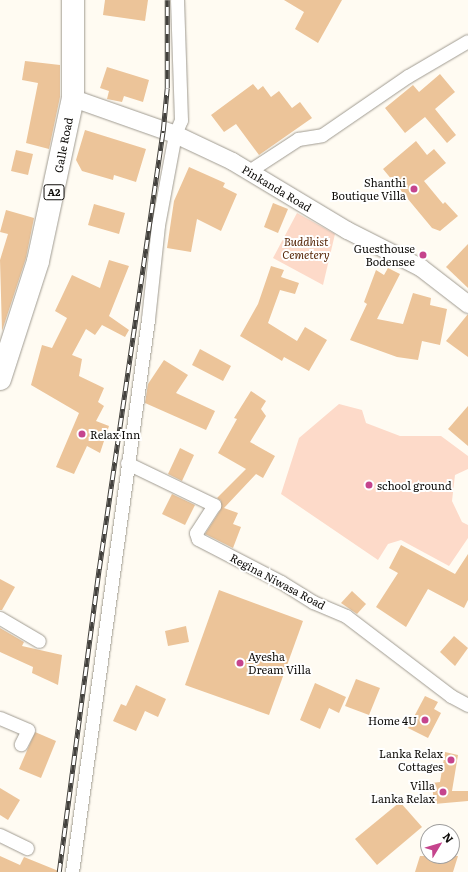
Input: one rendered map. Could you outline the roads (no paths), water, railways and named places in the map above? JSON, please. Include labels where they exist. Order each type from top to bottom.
[{"type":"highway","name":"Galle Road","points":[[0,379],[38,261],[73,98],[73,0]]},
{"type":"street","points":[[72,872],[148,319],[158,225],[178,127],[177,0]]},
{"type":"street","points":[[248,171],[298,139],[322,135],[408,76],[468,41]]},
{"type":"street","name":"Pinkanda Road","points":[[73,98],[178,127],[193,143],[248,171],[347,230],[420,267],[468,304]]},
{"type":"street","name":"Regina Niwasa Road","points":[[127,463],[214,505],[196,533],[198,539],[281,582],[313,602],[346,616],[451,696],[468,705]]},
{"type":"street","points":[[0,618],[40,641]]},
{"type":"street","points":[[0,718],[28,730],[21,744]]},
{"type":"street","points":[[0,834],[27,848]]},
{"type":"railway","points":[[59,872],[99,569],[163,131],[167,88],[167,0]]},
{"type":"place","name":"Shanthi Boutique Villa","points":[[414,189]]},
{"type":"place","name":"Guesthouse Bodensee","points":[[423,255]]},
{"type":"place","name":"Relax Inn","points":[[82,434]]},
{"type":"place","name":"school ground","points":[[369,485]]},
{"type":"place","name":"Ayesha Dream Villa","points":[[240,663]]},
{"type":"place","name":"Home 4U","points":[[425,720]]},
{"type":"place","name":"Lanka Relax Cottages","points":[[451,760]]},
{"type":"place","name":"Villa Lanka Relax","points":[[443,792]]},
{"type":"park label","name":"Buddhist Cemetery","points":[[306,248]]}]
